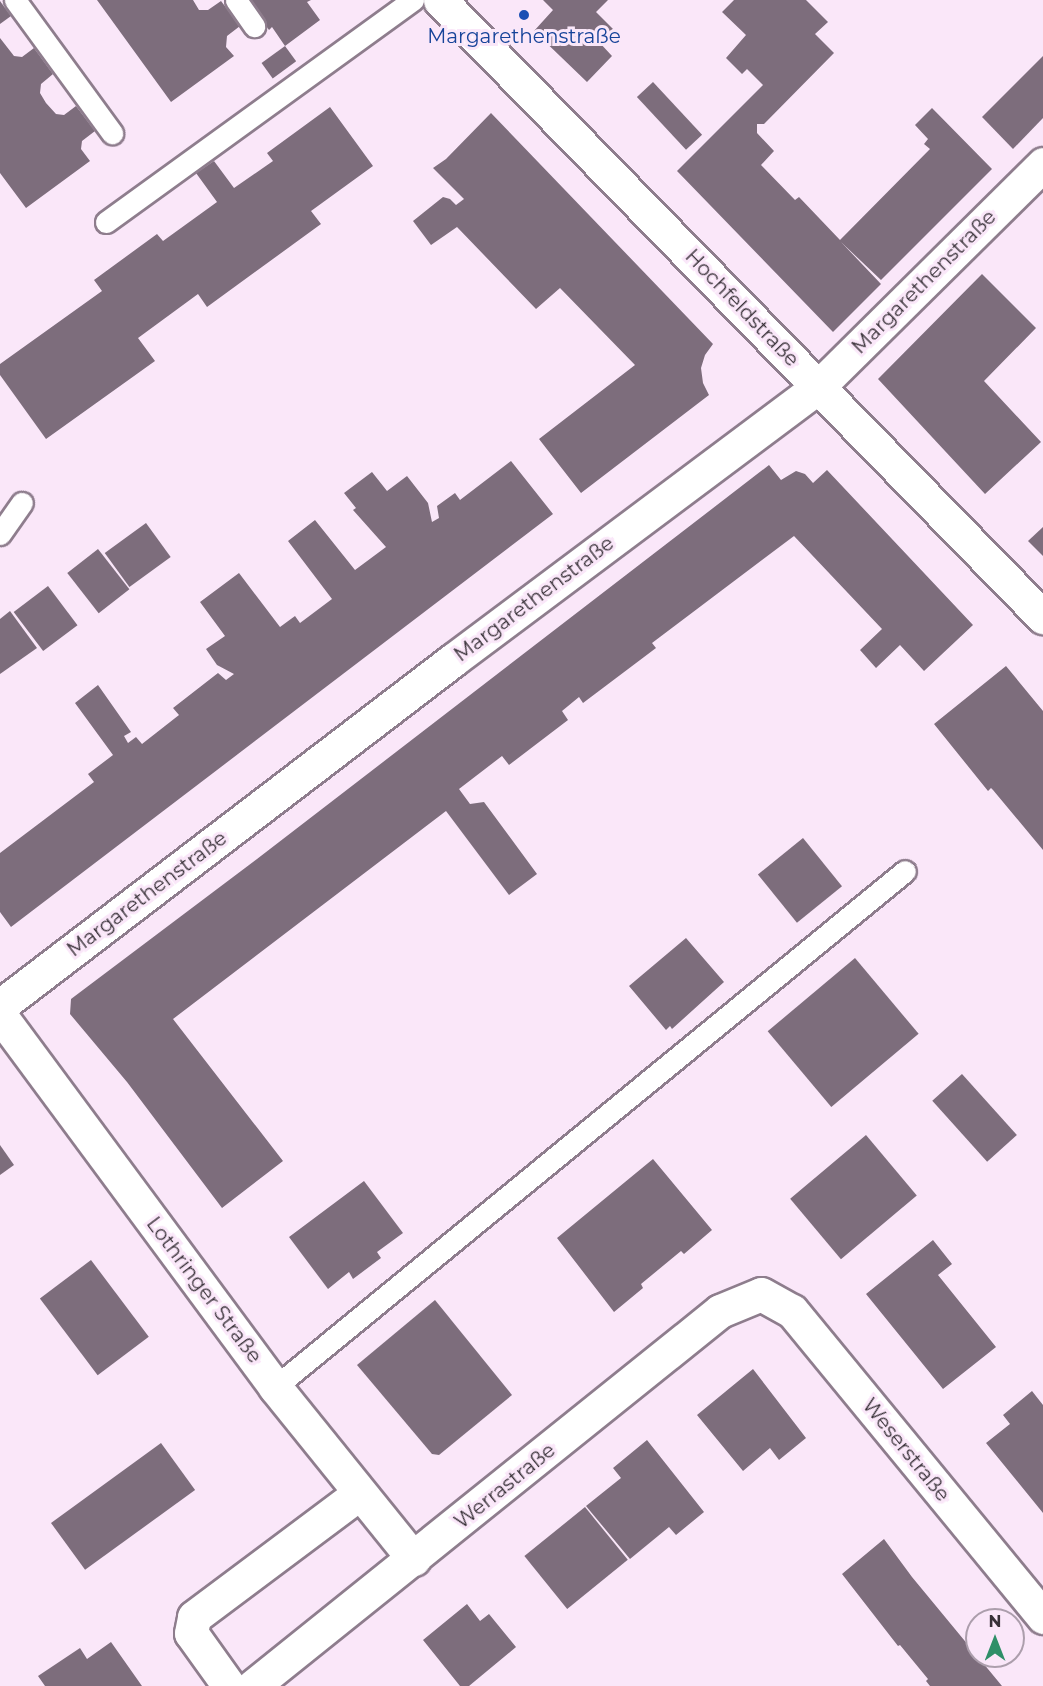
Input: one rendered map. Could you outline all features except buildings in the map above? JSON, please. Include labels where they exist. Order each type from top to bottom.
[{"type":"street","name":"Hochfeldstraße","points":[[440,0],[1043,617]]},
{"type":"street","name":"Margarethenstraße","points":[[0,1006],[453,660],[818,387],[1043,165]]},
{"type":"street","name":"Lothringer Straße","points":[[0,1015],[275,1387],[414,1559]]},
{"type":"street","name":"Werrastraße","points":[[253,1686],[720,1311],[761,1294]]},
{"type":"street","name":"Weserstraße","points":[[761,1294],[792,1311],[1043,1617]]},
{"type":"street","points":[[229,1686],[191,1633],[194,1617],[360,1493]]},
{"type":"lane","points":[[15,0],[112,133]]},
{"type":"lane","points":[[236,0],[254,26]]},
{"type":"lane","points":[[106,222],[413,0]]},
{"type":"lane","points":[[0,534],[22,503]]},
{"type":"lane","points":[[275,1387],[905,871]]},
{"type":"place","name":"Margarethenstraße","points":[[524,15]]}]
